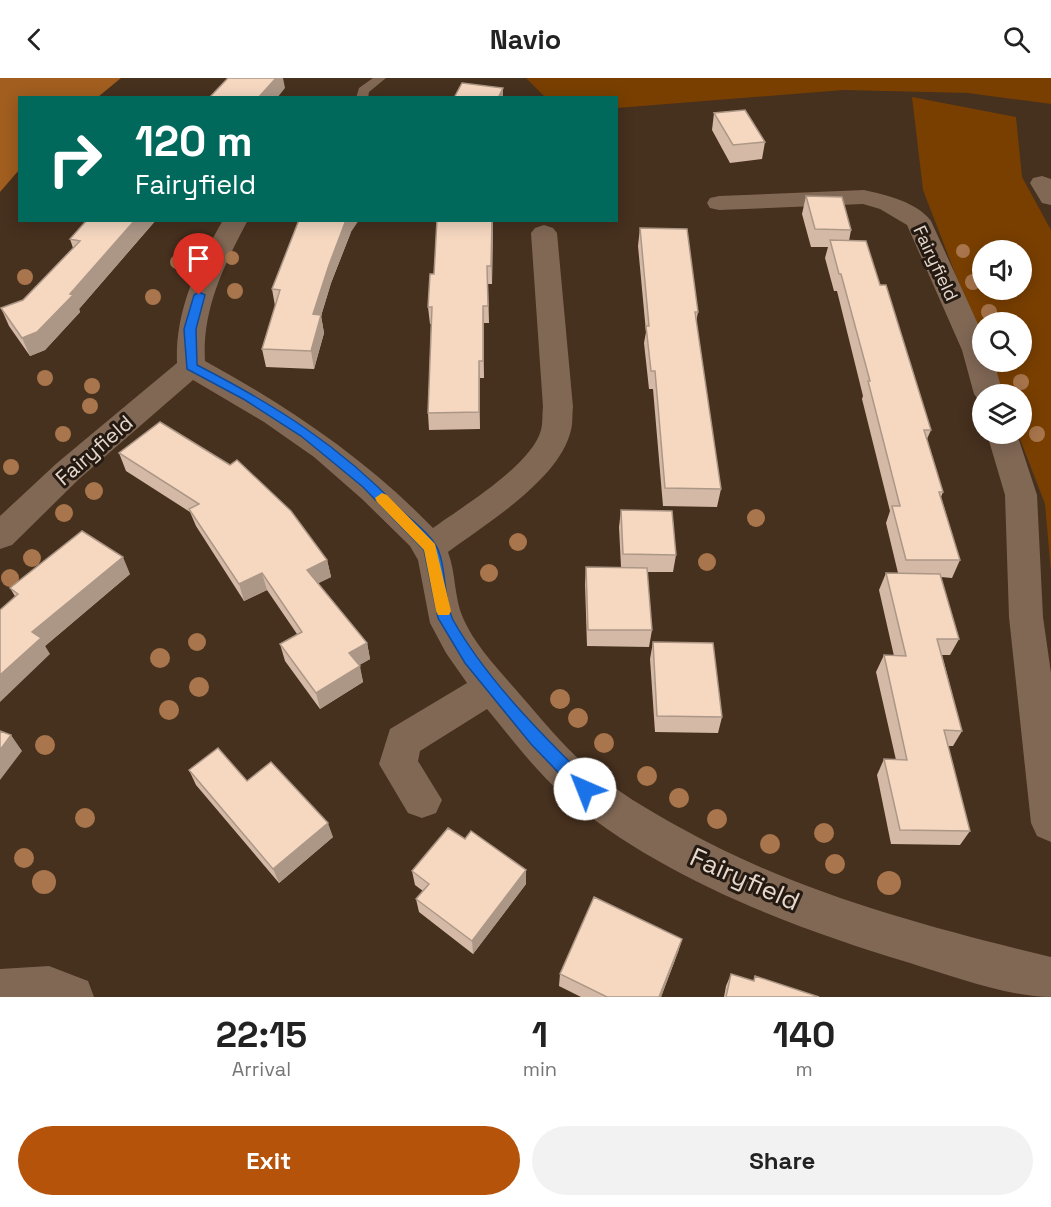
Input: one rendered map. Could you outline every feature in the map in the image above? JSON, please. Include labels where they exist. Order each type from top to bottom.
[{"type":"street","name":"Fairyfield","points":[[719,203],[864,197],[889,204],[918,221],[976,350],[986,384]]},
{"type":"street","points":[[235,222],[194,309],[189,349],[191,366],[249,397],[305,432],[368,484],[430,548],[522,479],[542,459],[556,431],[558,407],[544,233]]},
{"type":"street","name":"Fairyfield","points":[[0,536],[68,471],[191,366]]},
{"type":"street","points":[[1005,444],[1021,495],[1026,616],[1051,823]]},
{"type":"street","name":"Fairyfield","points":[[430,548],[445,618],[492,687],[536,739],[585,789],[652,836],[715,869],[832,917],[942,952],[1051,979]]},
{"type":"street","points":[[422,800],[398,764],[403,741],[492,687]]},
{"type":"street","points":[[0,992],[49,988],[72,997]]},
{"type":"lane","points":[[362,96],[363,91],[380,78]]},
{"type":"shaded area","points":[[0,78],[121,78],[99,96],[18,96],[18,171],[0,192]]},
{"type":"shaded area","points":[[526,78],[1051,78],[1051,104],[968,93],[844,90],[618,108],[618,96],[544,96]]},
{"type":"shaded area","points":[[912,97],[1016,117],[1022,177],[1051,230],[1051,572],[1045,504],[1022,444],[1032,444],[1032,384],[998,384],[994,372],[1032,372],[1032,312],[972,312],[972,317],[923,190]]},
{"type":"building","points":[[228,78],[276,78],[260,96],[211,96]]},
{"type":"building","points":[[462,83],[503,88],[499,96],[455,96]]},
{"type":"building","points":[[745,110],[765,142],[733,145],[714,113]]},
{"type":"building","points":[[806,196],[842,197],[851,230],[815,229]]},
{"type":"building","points":[[85,222],[133,222],[70,294],[73,295],[37,332],[22,338],[1,308],[23,300],[80,241],[70,239]]},
{"type":"building","points":[[298,222],[345,222],[313,314],[321,315],[311,351],[262,349],[280,290],[272,289]]},
{"type":"building","points":[[437,222],[492,222],[491,266],[487,266],[488,306],[483,306],[483,361],[479,361],[479,412],[428,413],[432,307],[428,307],[430,274],[434,274]]},
{"type":"building","points":[[640,228],[687,229],[698,312],[695,312],[721,489],[665,488],[655,371],[651,371],[646,326],[649,326]]},
{"type":"building","points":[[830,240],[866,241],[880,285],[886,285],[931,430],[924,430],[943,492],[939,492],[960,560],[906,560],[892,506],[900,506],[868,381],[870,381]]},
{"type":"building","points":[[160,422],[230,465],[237,460],[291,511],[327,560],[307,570],[367,643],[349,653],[360,666],[316,693],[280,644],[302,632],[262,573],[239,584],[189,509],[199,504],[119,453]]},
{"type":"building","points":[[621,510],[672,511],[676,555],[623,554]]},
{"type":"building","points":[[82,531],[123,557],[32,632],[41,638],[0,675],[0,610],[18,594],[10,588]]},
{"type":"building","points":[[586,567],[647,568],[652,630],[588,630]]},
{"type":"building","points":[[886,573],[940,574],[959,639],[937,639],[962,731],[944,730],[970,831],[900,830],[884,759],[907,760],[884,655],[906,656]]},
{"type":"building","points":[[653,642],[713,643],[722,717],[657,716]]},
{"type":"building","points":[[0,731],[11,735],[0,750]]},
{"type":"building","points":[[218,748],[247,781],[271,762],[328,823],[273,869],[189,770]]},
{"type":"building","points":[[448,828],[465,839],[471,831],[526,870],[472,941],[416,899],[429,884],[412,871]]},
{"type":"building","points":[[594,897],[682,939],[659,997],[607,997],[560,974]]},
{"type":"building","points":[[731,974],[754,981],[755,976],[819,997],[726,997]]},
{"type":"slow traffic","points":[[382,498],[430,548],[444,611]]},
{"type":"route","points":[[199,295],[190,329],[191,366],[249,397],[305,432],[368,484],[430,548],[445,618],[470,658],[536,739],[585,789]]}]
